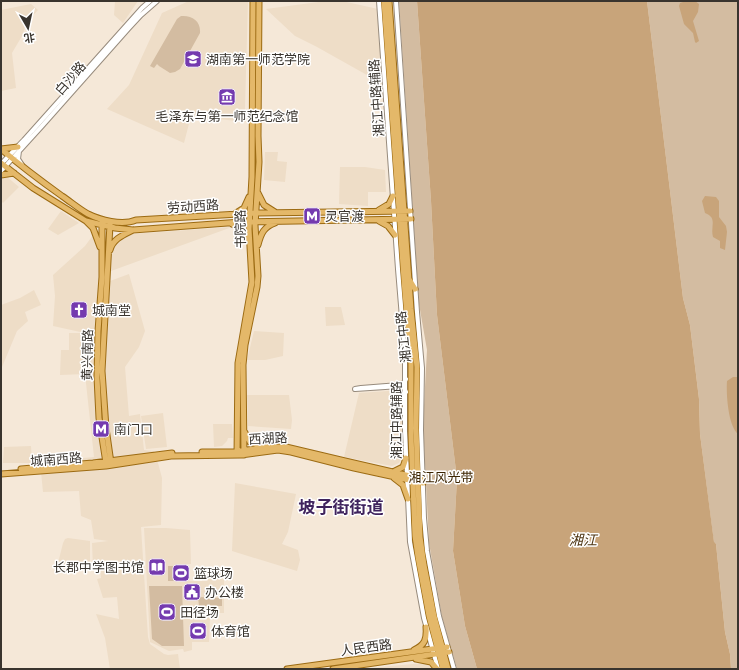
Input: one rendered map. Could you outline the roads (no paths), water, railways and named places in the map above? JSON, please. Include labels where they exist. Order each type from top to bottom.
[{"type":"main road","name":"书院路","points":[[237,453],[237,371],[240,346],[252,287],[249,222],[251,193],[253,1]]},
{"type":"main road","name":"书院路","points":[[244,453],[243,365],[259,269],[255,222],[259,162],[259,1]]},
{"type":"main road","name":"湘江中路","points":[[384,1],[399,211],[409,278],[417,367],[416,428],[412,478]]},
{"type":"main road","name":"湘江中路","points":[[389,1],[399,211]]},
{"type":"main road","points":[[1,149],[18,149]]},
{"type":"main road","name":"劳动西路","points":[[1,149],[81,210],[111,221],[129,223],[136,220],[256,213],[410,211]]},
{"type":"main road","name":"劳动西路","points":[[2,164],[33,188],[86,221],[110,227],[133,230],[249,222],[411,219]]},
{"type":"main road","points":[[1,175],[14,173]]},
{"type":"main road","points":[[257,191],[266,207],[279,213],[276,216],[279,221],[267,226],[263,231],[260,238],[258,254]]},
{"type":"main road","points":[[232,214],[239,212],[244,208],[251,193]]},
{"type":"main road","points":[[393,196],[391,202],[387,206],[373,211],[376,216],[373,220],[380,221],[388,226],[395,235]]},
{"type":"main road","name":"黄兴南路","points":[[103,219],[102,225],[105,256]]},
{"type":"main road","name":"湘江中路","points":[[400,219],[406,312],[410,340],[412,373],[412,478],[421,545],[443,669]]},
{"type":"main road","points":[[86,221],[92,228],[105,256]]},
{"type":"main road","name":"黄兴南路","points":[[109,463],[99,418],[97,377],[98,331],[102,277],[111,221]]},
{"type":"main road","points":[[225,223],[236,225],[241,228],[250,245]]},
{"type":"main road","points":[[105,256],[111,245],[118,238],[133,230]]},
{"type":"main road","points":[[409,278],[415,289]]},
{"type":"main road","points":[[403,331],[410,340]]},
{"type":"main road","points":[[243,426],[250,442],[257,446],[268,447]]},
{"type":"main road","points":[[227,452],[234,448],[237,442]]},
{"type":"main road","name":"西湖路","points":[[244,453],[268,447],[292,447],[345,462],[423,481]]},
{"type":"main road","points":[[93,463],[101,460],[107,451],[114,457],[123,459]]},
{"type":"main road","name":"西湖路","points":[[109,463],[173,456],[272,451],[291,452],[354,468],[389,473]]},
{"type":"main road","name":"西湖路","points":[[109,463],[123,459],[168,453],[237,453]]},
{"type":"main road","points":[[389,473],[401,469],[406,458]]},
{"type":"main road","name":"城南西路","points":[[1,471],[109,463]]},
{"type":"main road","name":"城南西路","points":[[1,474],[109,463]]},
{"type":"main road","points":[[389,473],[400,482],[408,499]]},
{"type":"main road","points":[[408,653],[420,648],[425,642],[427,636],[426,627]]},
{"type":"main road","name":"湘江中路","points":[[440,651],[448,669]]},
{"type":"main road","name":"人民西路","points":[[333,667],[408,653],[440,651]]},
{"type":"main road","name":"人民西路","points":[[287,669],[344,668],[402,659],[440,651]]},
{"type":"main road","points":[[402,659],[427,661],[438,669]]},
{"type":"street","name":"白沙路","points":[[1,171],[2,164],[11,157],[142,8],[150,1]]},
{"type":"street","name":"白沙路","points":[[18,149],[128,28],[157,1]]},
{"type":"street","name":"湘江中路辅路","points":[[379,1],[393,196],[399,211]]},
{"type":"street","name":"湘江中路辅路","points":[[396,1],[415,289],[422,363],[421,430],[424,518],[438,616],[440,651],[438,669]]},
{"type":"street","points":[[18,149],[18,159],[22,166]]},
{"type":"street","name":"湘江中路辅路","points":[[400,219],[395,235],[406,379],[404,422],[406,458],[412,478],[408,499],[410,542],[426,627],[440,651],[454,669]]},
{"type":"street","points":[[406,379],[404,383],[399,385],[355,389],[400,386],[404,388],[406,392]]},
{"type":"water","name":"湘江","points":[[417,1],[647,1],[683,298],[690,325],[699,399],[700,434],[714,542],[716,544],[725,632],[730,654],[731,669],[477,669],[465,626],[453,551],[457,479],[437,315],[431,201]]},
{"type":"water","points":[[695,1],[699,4],[698,12],[693,21],[699,41],[696,43],[693,33],[684,24],[679,6],[680,3],[683,2]]},
{"type":"water","points":[[705,196],[716,197],[719,201],[719,217],[726,226],[727,232],[725,250],[720,248],[720,241],[713,237],[713,223],[711,217],[705,213],[702,201]]},
{"type":"water","points":[[733,377],[738,377],[738,434],[732,424],[727,401],[727,381]]},
{"type":"place","name":"湖南第一师范学院","points":[[193,59]]},
{"type":"place","name":"毛泽东与第一师范纪念馆","points":[[227,97]]},
{"type":"place","name":"灵官渡","points":[[312,216]]},
{"type":"place","name":"城南堂","points":[[79,310]]},
{"type":"place","name":"南门口","points":[[101,429]]},
{"type":"place","name":"长郡中学图书馆","points":[[157,567]]},
{"type":"place","name":"篮球场","points":[[181,573]]},
{"type":"place","name":"办公楼","points":[[192,592]]},
{"type":"place","name":"田径场","points":[[167,612]]},
{"type":"place","name":"体育馆","points":[[198,631]]},
{"type":"district","name":"坡子街街道","points":[[341,507]]},
{"type":"park label","name":"湘江风光带","points":[[441,477]]}]
